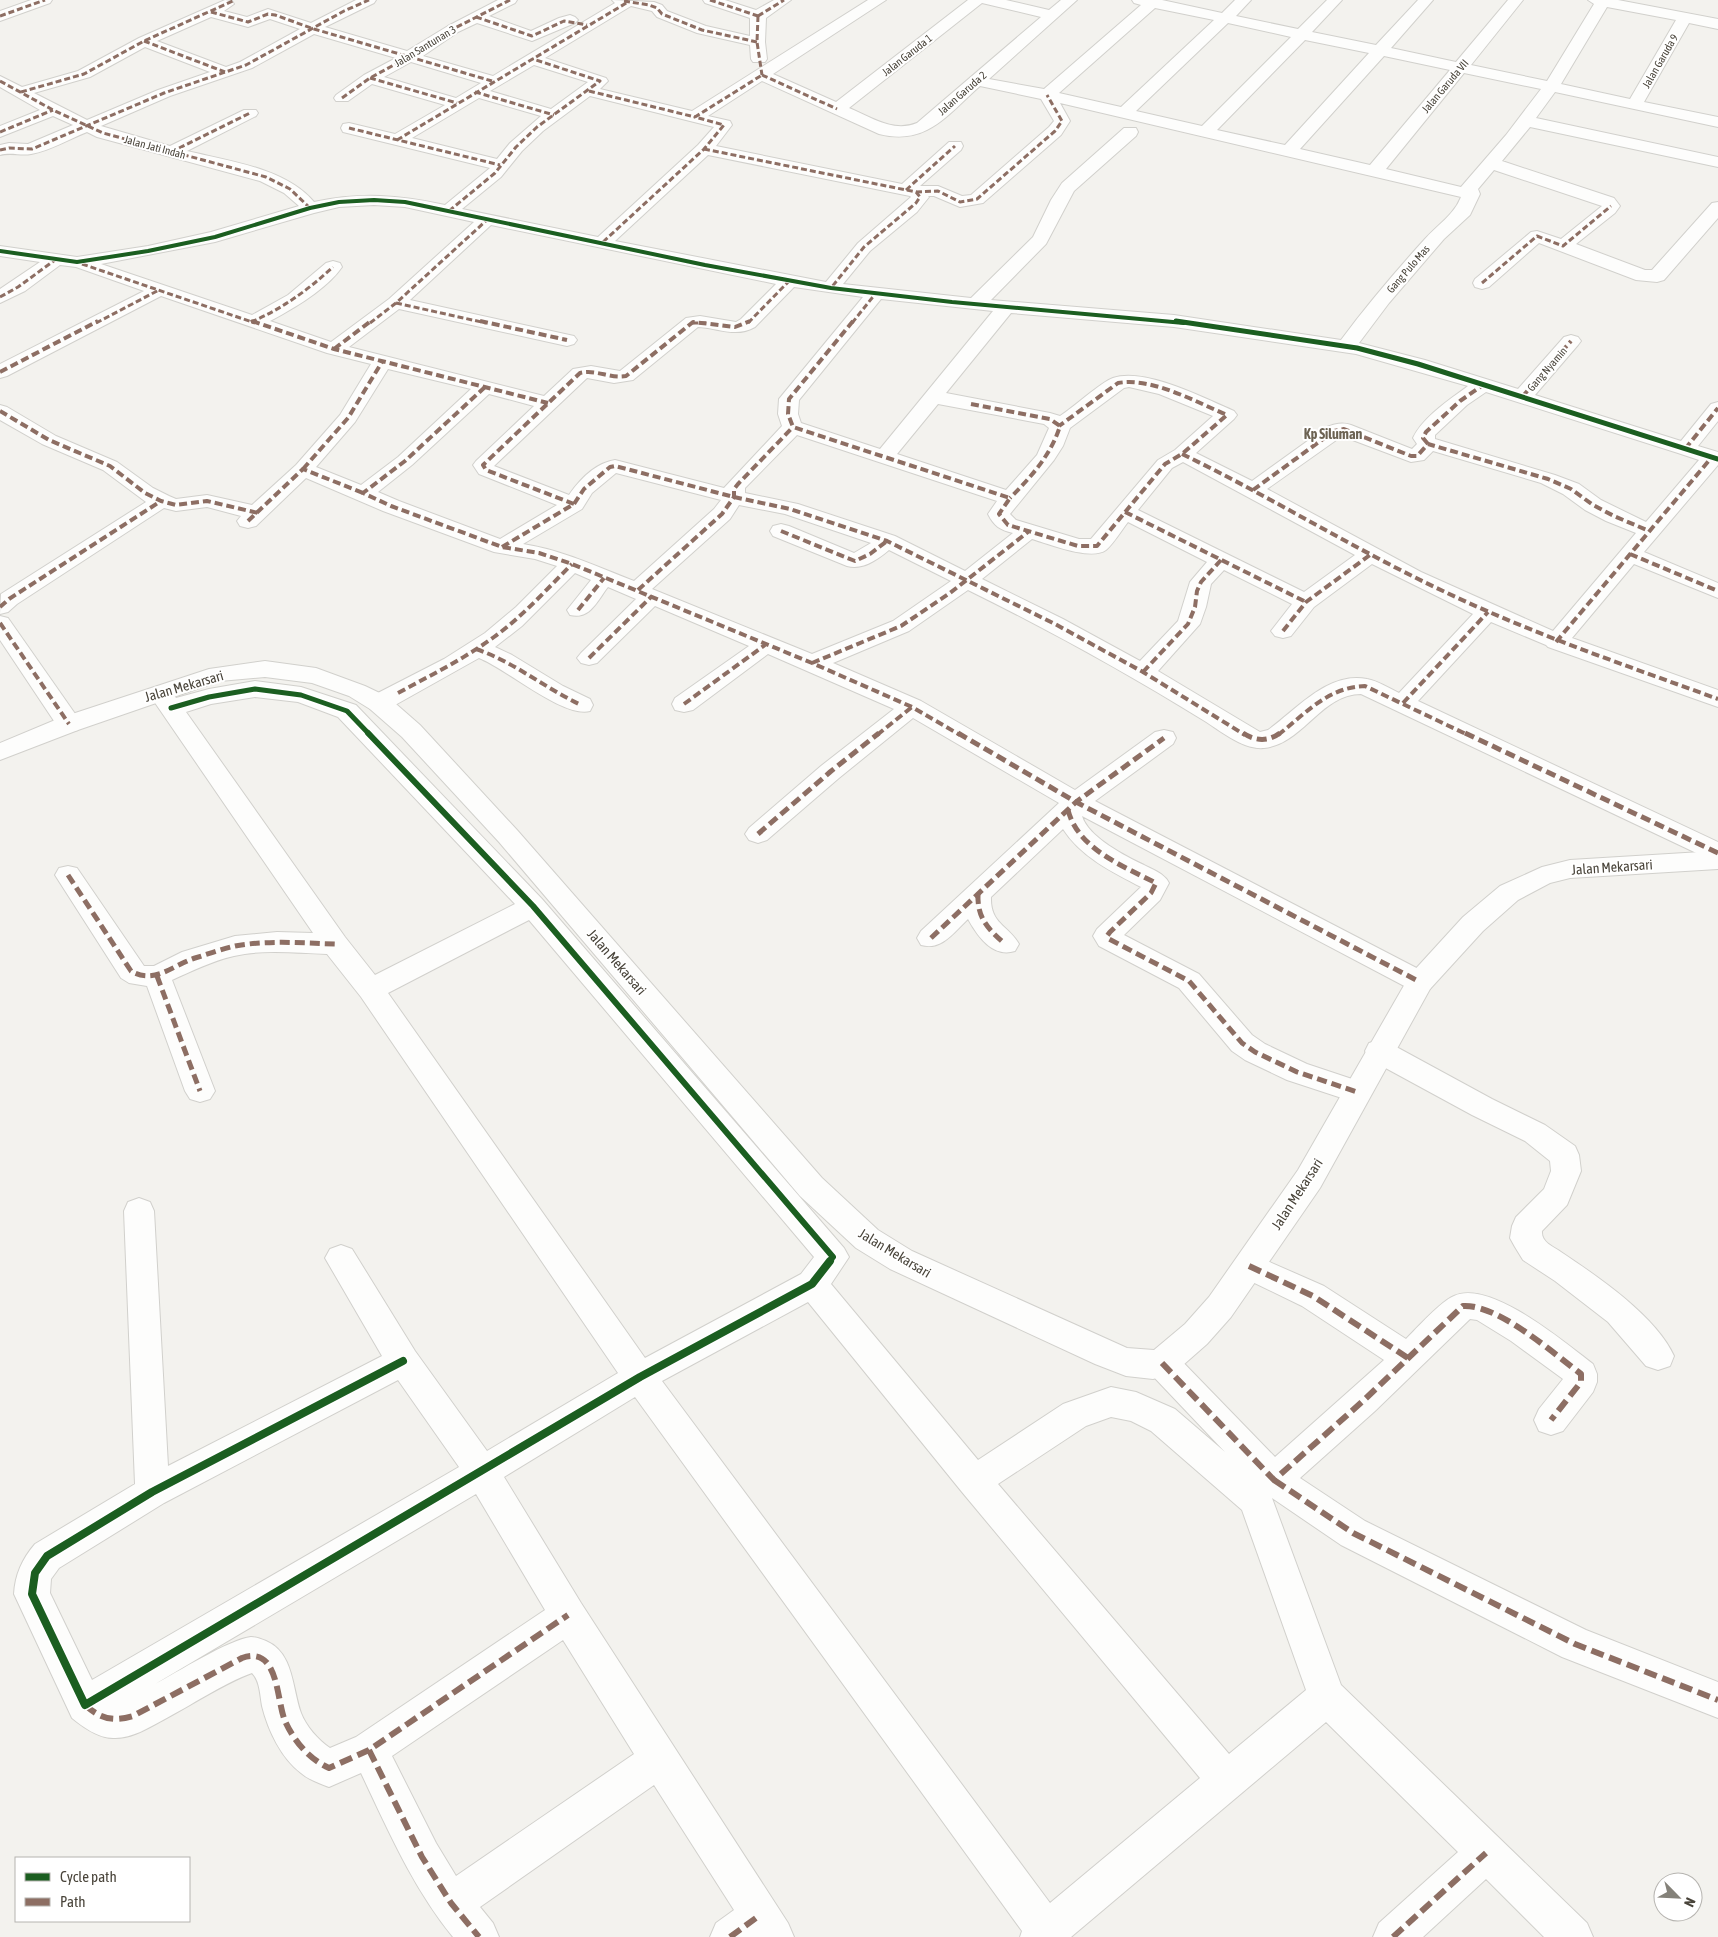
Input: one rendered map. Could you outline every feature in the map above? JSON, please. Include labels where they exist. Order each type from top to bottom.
[{"type":"street","points":[[0,16],[45,0]]},
{"type":"street","points":[[21,92],[84,74],[144,41],[235,0]]},
{"type":"street","points":[[0,150],[11,146],[21,150],[32,149],[164,93],[264,57],[349,9],[369,0]]},
{"type":"street","name":"Jalan Santunan 3","points":[[342,98],[370,78],[476,17],[510,0]]},
{"type":"street","points":[[710,0],[758,16]]},
{"type":"street","points":[[758,16],[784,0]]},
{"type":"street","points":[[695,117],[879,0]]},
{"type":"street","name":"Jalan Garuda 1","points":[[837,109],[977,0]]},
{"type":"street","points":[[987,0],[1051,16]]},
{"type":"street","name":"Jalan Garuda 2","points":[[762,75],[885,130],[901,133],[912,132],[923,127],[1070,0]]},
{"type":"street","points":[[1124,113],[1244,0]]},
{"type":"street","points":[[1206,132],[1335,0]]},
{"type":"street","points":[[1288,152],[1426,0]]},
{"type":"street","name":"Jalan Garuda VII","points":[[1374,172],[1516,0]]},
{"type":"street","points":[[397,140],[624,1],[649,5],[657,8],[662,14],[702,30],[757,42]]},
{"type":"street","points":[[1048,95],[1148,1],[1718,122]]},
{"type":"street","points":[[1563,246],[1609,209],[1611,206],[1608,202],[1490,163],[1551,87],[1599,1],[1718,24]]},
{"type":"street","points":[[211,12],[248,22],[273,14],[314,29],[492,81]]},
{"type":"street","points":[[758,16],[757,42],[762,75]]},
{"type":"street","points":[[476,17],[532,36],[566,20],[587,25]]},
{"type":"street","name":"Jalan Garuda 9","points":[[1635,104],[1685,18]]},
{"type":"street","points":[[144,41],[225,72]]},
{"type":"street","points":[[449,211],[495,173],[500,165],[537,126],[589,91],[600,81],[533,58]]},
{"type":"street","points":[[370,78],[456,103]]},
{"type":"street","name":"Jalan Jati Indah","points":[[0,80],[53,110],[103,133],[266,177],[288,186],[301,195],[310,208]]},
{"type":"street","points":[[977,81],[1048,95],[1471,194]]},
{"type":"street","points":[[589,91],[724,125],[704,149],[603,242]]},
{"type":"street","points":[[475,92],[554,115]]},
{"type":"street","points":[[704,149],[911,191],[938,191],[960,202],[977,199],[1055,131],[1062,121],[1048,95]]},
{"type":"street","points":[[0,132],[53,110]]},
{"type":"street","points":[[170,152],[250,113]]},
{"type":"street","points":[[1525,121],[1718,162]]},
{"type":"street","points":[[349,128],[500,165]]},
{"type":"street","points":[[976,304],[1040,240],[1047,229],[1062,194],[1130,132]]},
{"type":"street","points":[[911,191],[955,146]]},
{"type":"street","name":"Gang Pulo Mas","points":[[1346,346],[1382,299],[1438,235],[1464,211],[1471,194],[1469,188],[1490,163]]},
{"type":"street","points":[[831,288],[851,260],[876,236],[914,206],[920,197],[911,191]]},
{"type":"street","points":[[77,262],[148,251],[215,237],[310,208],[339,202],[374,200],[405,202],[603,242],[705,265],[831,288],[976,304],[1174,322],[1346,346],[1418,364],[1715,458],[1630,554],[1556,642]]},
{"type":"street","points":[[1482,283],[1537,236],[1643,276],[1657,276],[1718,207]]},
{"type":"street","points":[[334,349],[396,303],[488,219]]},
{"type":"street","points":[[0,252],[77,262],[334,349],[548,403]]},
{"type":"street","points":[[0,297],[18,287],[55,260]]},
{"type":"street","points":[[251,322],[286,305],[312,286],[333,267]]},
{"type":"street","points":[[574,504],[504,478],[486,470],[482,466],[582,372],[618,378],[626,376],[693,322],[736,328],[745,325],[790,280]]},
{"type":"street","points":[[0,372],[159,290]]},
{"type":"street","points":[[793,427],[787,410],[789,399],[876,293]]},
{"type":"street","points":[[396,303],[567,340]]},
{"type":"street","points":[[885,456],[1007,306]]},
{"type":"street","name":"Gang Nyamin","points":[[1522,398],[1571,340]]},
{"type":"street","points":[[0,411],[49,440],[110,466],[146,493],[161,501],[176,505],[207,501],[253,517],[303,469],[348,418],[382,362]]},
{"type":"street","points":[[1136,381],[1183,395],[1227,415],[1182,454],[1165,464],[1097,546],[1078,546],[1028,532],[1008,525],[999,514],[1049,451],[1059,431],[1059,426],[1118,383],[1136,381]]},
{"type":"street","points":[[1483,385],[1460,401],[1426,432],[1423,438],[1428,444],[1548,479],[1571,488],[1594,505],[1614,516],[1650,531]]},
{"type":"street","points":[[363,493],[405,461],[485,387]]},
{"type":"street","points":[[934,398],[1050,419],[1059,426]]},
{"type":"street","points":[[1685,449],[1718,408]]},
{"type":"street","points":[[793,427],[1010,498]]},
{"type":"street","points":[[589,658],[645,593],[722,514],[734,497],[734,489],[738,484],[793,427]]},
{"type":"street","points":[[1253,490],[1339,429],[1348,430],[1411,456],[1420,455],[1428,444]]},
{"type":"street","points":[[1182,454],[1253,490],[1370,555],[1488,612],[1556,642],[1718,699]]},
{"type":"street","points":[[502,547],[574,504],[584,489],[610,466],[790,509],[887,542],[1055,624],[1143,672],[1256,739],[1267,740],[1274,737],[1322,699],[1342,688],[1356,685],[1365,686],[1403,702],[1718,854]]},
{"type":"street","points":[[303,469],[391,506],[502,547],[538,553],[572,564],[812,663],[912,707],[1072,806],[1420,982]]},
{"type":"street","points":[[0,607],[9,599],[161,501]]},
{"type":"street","points":[[1125,512],[1306,602]]},
{"type":"street","points":[[781,532],[855,561],[887,542]]},
{"type":"street","points":[[812,663],[900,626],[936,604],[1028,532]]},
{"type":"street","points":[[1630,554],[1718,591]]},
{"type":"street","points":[[1282,631],[1306,602],[1370,555]]},
{"type":"street","points":[[1143,672],[1188,624],[1195,607],[1197,591],[1201,582],[1221,560]]},
{"type":"street","points":[[380,703],[476,649],[519,616],[572,564]]},
{"type":"street","points":[[578,610],[604,578]]},
{"type":"street","points":[[1403,702],[1488,612]]},
{"type":"street","points":[[0,623],[69,724]]},
{"type":"street","points":[[684,704],[766,645]]},
{"type":"street","points":[[476,649],[503,660],[561,696],[581,705]]},
{"type":"street","name":"Jalan Mekarsari","points":[[0,752],[69,724],[166,700],[217,674],[265,669],[316,676],[357,691],[380,703],[411,731],[508,836],[810,1187],[867,1239],[901,1260],[943,1280],[1106,1354],[1126,1362],[1144,1366],[1162,1363],[1196,1334],[1220,1307],[1309,1179],[1379,1051],[1420,982],[1473,924],[1509,893],[1542,876],[1570,869],[1718,860]]},
{"type":"street","points":[[84,1705],[482,1472],[640,1377],[812,1284],[834,1257],[533,906],[347,711],[302,695],[255,689],[209,697],[166,700]]},
{"type":"street","points":[[166,700],[335,944],[371,990],[640,1377],[1046,1935],[1327,1697]]},
{"type":"street","points":[[758,834],[830,772],[912,707]]},
{"type":"street","points":[[931,938],[1072,806],[1164,738]]},
{"type":"street","points":[[1072,806],[1068,820],[1087,842],[1102,853],[1156,883],[1151,893],[1110,932],[1107,936],[1109,939],[1189,981],[1250,1050],[1290,1070],[1357,1092]]},
{"type":"street","points":[[68,875],[130,971],[139,976],[156,976],[192,959],[235,946],[277,942],[335,944]]},
{"type":"street","points":[[978,894],[977,912],[983,923],[1005,944]]},
{"type":"street","points":[[371,990],[533,906]]},
{"type":"street","points":[[156,976],[200,1091]]},
{"type":"street","points":[[1379,1051],[1482,1107],[1535,1133],[1564,1155],[1566,1171],[1556,1196],[1527,1226],[1526,1238],[1534,1251],[1566,1272],[1619,1312],[1658,1356]]},
{"type":"street","points":[[139,1211],[152,1492]]},
{"type":"street","points":[[340,1258],[403,1361],[482,1472],[568,1615],[659,1759],[755,1930]]},
{"type":"street","points":[[1249,1266],[1313,1296],[1408,1358]]},
{"type":"street","points":[[812,1284],[974,1481],[1227,1781]]},
{"type":"street","points":[[1274,1480],[1363,1401],[1463,1306],[1473,1304],[1491,1312],[1541,1344],[1581,1374],[1581,1382],[1551,1420]]},
{"type":"street","points":[[403,1361],[152,1492],[47,1556],[38,1566],[32,1578],[32,1594],[84,1705],[97,1715],[115,1721],[133,1716],[242,1658],[254,1654],[262,1657],[268,1663],[272,1671],[285,1720],[307,1755],[316,1764],[329,1768],[369,1750],[568,1615]]},
{"type":"street","points":[[1162,1363],[1274,1480],[1353,1533],[1566,1640],[1718,1700]]},
{"type":"street","points":[[974,1481],[1075,1415],[1111,1402],[1136,1407],[1163,1420],[1256,1500],[1327,1697],[1573,1937]]},
{"type":"street","points":[[369,1750],[422,1857],[451,1903],[479,1937]]},
{"type":"street","points":[[451,1903],[659,1759]]},
{"type":"street","points":[[1393,1937],[1486,1853]]},
{"type":"marked path","points":[[0,16],[45,0]]},
{"type":"marked path","points":[[21,92],[84,74],[144,41],[235,0]]},
{"type":"marked path","points":[[0,150],[5,148],[32,149],[164,93],[246,65],[344,11],[369,0]]},
{"type":"marked path","points":[[342,98],[370,78],[427,47],[453,29],[510,0]]},
{"type":"marked path","points":[[710,0],[758,16]]},
{"type":"marked path","points":[[758,16],[784,0]]},
{"type":"marked path","points":[[624,1],[649,5],[657,8],[662,14],[702,30],[757,42]]},
{"type":"marked path","points":[[397,140],[628,2]]},
{"type":"marked path","points":[[211,12],[248,22],[268,14],[275,15],[314,29],[492,81]]},
{"type":"marked path","points":[[758,16],[757,42],[762,75]]},
{"type":"marked path","points":[[476,17],[532,36],[564,21],[587,25]]},
{"type":"marked path","points":[[144,41],[225,72]]},
{"type":"marked path","points":[[449,211],[495,173],[516,147],[537,127],[600,81],[533,59]]},
{"type":"marked path","points":[[762,75],[837,109]]},
{"type":"marked path","points":[[603,242],[704,149],[723,128],[724,125],[695,117],[762,75]]},
{"type":"marked path","points":[[370,78],[457,103]]},
{"type":"marked path","points":[[0,81],[53,110],[103,133],[266,177],[290,189],[310,208]]},
{"type":"marked path","points":[[589,91],[695,117]]},
{"type":"marked path","points":[[475,92],[554,115]]},
{"type":"marked path","points":[[916,192],[938,191],[960,202],[977,199],[1055,131],[1062,121],[1047,95]]},
{"type":"marked path","points":[[0,132],[53,110]]},
{"type":"marked path","points":[[171,152],[250,113]]},
{"type":"marked path","points":[[349,128],[500,165]]},
{"type":"marked path","points":[[906,190],[955,146]]},
{"type":"marked path","points":[[704,149],[916,192],[920,197],[916,203],[864,247],[831,288]]},
{"type":"marked path","points":[[1482,283],[1537,236],[1563,246],[1611,206]]},
{"type":"marked path","points":[[334,349],[396,303],[488,219]]},
{"type":"marked path","points":[[0,297],[18,287],[55,260]]},
{"type":"marked path","points":[[82,264],[334,349],[548,403]]},
{"type":"marked path","points":[[251,322],[274,312],[295,299],[333,267]]},
{"type":"marked path","points":[[574,504],[486,470],[483,465],[580,373],[591,372],[614,377],[626,376],[693,322],[728,327],[742,326],[748,323],[790,280]]},
{"type":"marked path","points":[[0,372],[159,290]]},
{"type":"marked path","points":[[876,293],[789,399],[788,414],[791,424],[793,427],[1010,498],[999,514],[1008,525],[1078,546],[1097,546],[1165,464],[1182,454],[1227,415],[1165,389],[1129,381],[1118,383],[1059,426]]},
{"type":"marked path","points":[[396,303],[567,340]]},
{"type":"marked path","points":[[1522,397],[1571,341]]},
{"type":"marked path","points":[[303,469],[348,418],[382,362]]},
{"type":"marked path","points":[[1428,444],[1423,438],[1426,432],[1460,401],[1483,385]]},
{"type":"marked path","points":[[485,387],[405,461],[363,493],[391,506],[502,547],[539,553],[572,564],[812,663],[912,707],[1076,802],[1420,982]]},
{"type":"marked path","points":[[971,404],[1050,419],[1060,426],[1047,456],[1010,498]]},
{"type":"marked path","points":[[1685,449],[1718,408]]},
{"type":"marked path","points":[[0,411],[49,440],[110,466],[145,493],[161,501],[176,505],[207,501],[258,513]]},
{"type":"marked path","points":[[638,590],[722,514],[734,497],[734,489],[738,484],[793,427]]},
{"type":"marked path","points":[[1253,490],[1334,431],[1344,429],[1411,456],[1417,456],[1428,444],[1548,479],[1571,489],[1593,505],[1614,516],[1649,531]]},
{"type":"marked path","points":[[1182,454],[1253,490],[1384,562],[1473,605],[1545,636],[1718,699]]},
{"type":"marked path","points":[[1556,642],[1712,457]]},
{"type":"marked path","points":[[502,547],[574,504],[584,489],[610,467],[615,466],[734,497],[790,509],[887,541],[1055,624],[1143,672],[1249,737],[1263,740],[1274,737],[1314,705],[1333,693],[1354,686],[1365,686],[1718,853]]},
{"type":"marked path","points":[[248,521],[303,469],[363,493]]},
{"type":"marked path","points":[[0,607],[9,599],[161,501]]},
{"type":"marked path","points":[[1125,512],[1306,602]]},
{"type":"marked path","points":[[781,531],[855,561],[870,554],[887,541]]},
{"type":"marked path","points":[[812,663],[868,641],[918,616],[1028,532]]},
{"type":"marked path","points":[[1630,554],[1718,591]]},
{"type":"marked path","points":[[1283,631],[1306,602],[1370,555]]},
{"type":"marked path","points":[[1143,672],[1188,624],[1195,607],[1197,591],[1201,582],[1221,560]]},
{"type":"marked path","points":[[398,693],[460,660],[505,629],[572,564]]},
{"type":"marked path","points":[[578,610],[604,578]]},
{"type":"marked path","points":[[589,658],[652,596]]},
{"type":"marked path","points":[[1403,703],[1488,612]]},
{"type":"marked path","points":[[0,623],[69,724]]},
{"type":"marked path","points":[[684,704],[765,645]]},
{"type":"marked path","points":[[476,649],[504,660],[567,699],[581,705]]},
{"type":"marked path","points":[[758,834],[830,772],[912,707]]},
{"type":"marked path","points":[[931,938],[1076,802],[1164,738]]},
{"type":"marked path","points":[[1068,810],[1071,822],[1089,844],[1103,854],[1156,883],[1151,893],[1110,932],[1107,936],[1109,939],[1189,981],[1242,1043],[1255,1052],[1268,1060],[1297,1072],[1357,1092]]},
{"type":"marked path","points":[[68,875],[131,971],[139,976],[157,976],[192,959],[235,946],[277,942],[335,944]]},
{"type":"marked path","points":[[978,894],[980,917],[988,928],[1005,944]]},
{"type":"marked path","points":[[157,976],[200,1091]]},
{"type":"marked path","points":[[1249,1266],[1313,1296],[1408,1358]]},
{"type":"marked path","points":[[1162,1363],[1274,1480],[1363,1401],[1463,1306],[1473,1305],[1505,1319],[1581,1374],[1581,1382],[1551,1420]]},
{"type":"marked path","points":[[1274,1480],[1353,1533],[1575,1644],[1718,1700]]},
{"type":"marked path","points":[[85,1705],[107,1719],[112,1720],[133,1716],[242,1658],[253,1655],[261,1657],[272,1671],[285,1721],[293,1735],[308,1755],[321,1765],[329,1768],[369,1750],[568,1615]]},
{"type":"marked path","points":[[369,1750],[422,1857],[451,1903],[479,1937]]},
{"type":"marked path","points":[[1393,1937],[1486,1853]]},
{"type":"marked path","points":[[730,1937],[760,1915]]},
{"type":"cycle path","points":[[0,251],[77,262],[148,251],[215,237],[310,208],[339,202],[374,200],[405,202],[705,265],[831,288],[952,302],[1174,321],[1357,348],[1418,364],[1718,459]]},
{"type":"cycle path","points":[[171,708],[209,697],[255,689],[301,695],[347,711],[533,906],[833,1257],[812,1284],[640,1377],[85,1705],[32,1594],[35,1573],[47,1556],[152,1492],[403,1361]]},
{"type":"district","name":"Kp Siluman","points":[[1333,434]]}]
